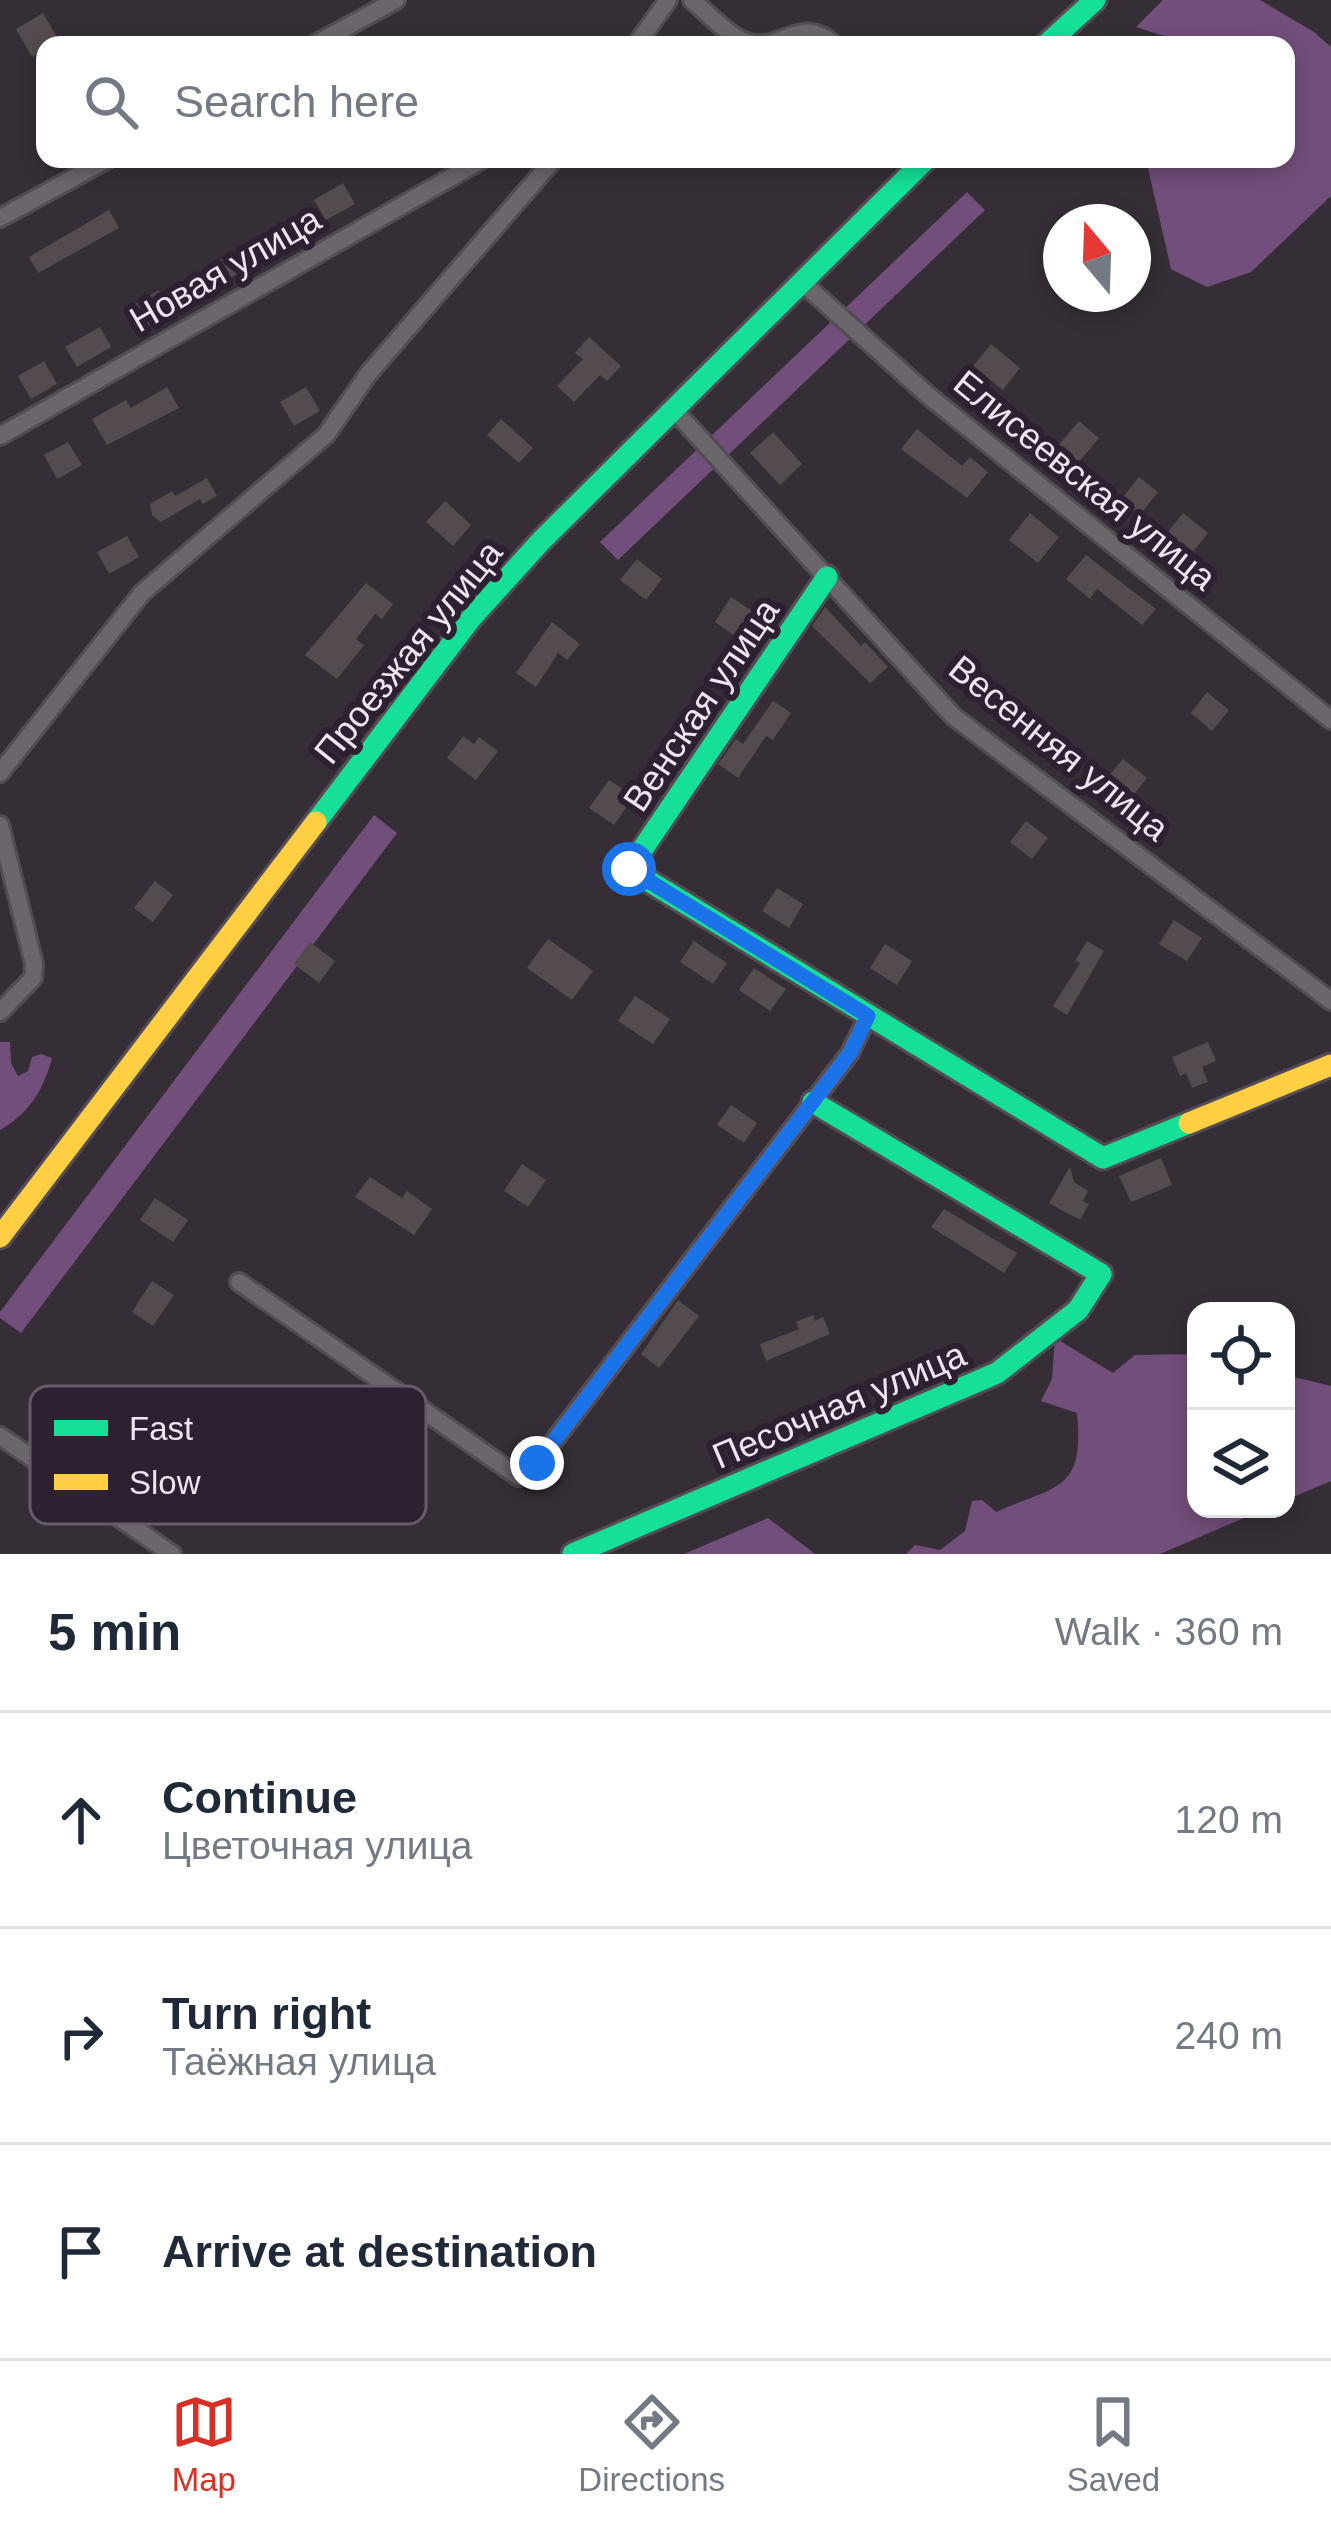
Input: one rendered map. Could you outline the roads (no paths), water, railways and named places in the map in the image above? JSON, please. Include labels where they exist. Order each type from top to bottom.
[{"type":"street","points":[[330,36],[396,0]]},
{"type":"street","points":[[642,36],[668,0]]},
{"type":"street","points":[[692,0],[738,36]]},
{"type":"street","points":[[1056,36],[1095,0]]},
{"type":"street","points":[[791,36],[806,32],[823,36]]},
{"type":"street","points":[[0,218],[92,168]]},
{"type":"street","name":"Новая улица","points":[[0,436],[467,168]]},
{"type":"street","points":[[0,773],[142,593],[326,435],[369,374],[546,168]]},
{"type":"street","name":"Проезжая улица","points":[[0,1238],[472,617],[541,542],[917,168]]},
{"type":"street","name":"Елисеевская улица","points":[[804,284],[930,397],[1331,720]]},
{"type":"street","name":"Весенняя улица","points":[[675,411],[953,716],[1331,1001]]},
{"type":"street","name":"Венская улица","points":[[826,578],[629,869],[868,1016]]},
{"type":"street","points":[[0,825],[34,964],[33,978],[0,1012]]},
{"type":"street","points":[[426,1412],[519,1477],[537,1463],[850,1053],[868,1016],[1103,1158],[1331,1065]]},
{"type":"street","name":"Песочная улица","points":[[572,1554],[998,1373],[1078,1310],[1101,1274],[813,1102]]},
{"type":"street","points":[[239,1282],[388,1386]]},
{"type":"street","points":[[0,1436],[30,1456]]},
{"type":"street","points":[[128,1524],[172,1554]]}]
